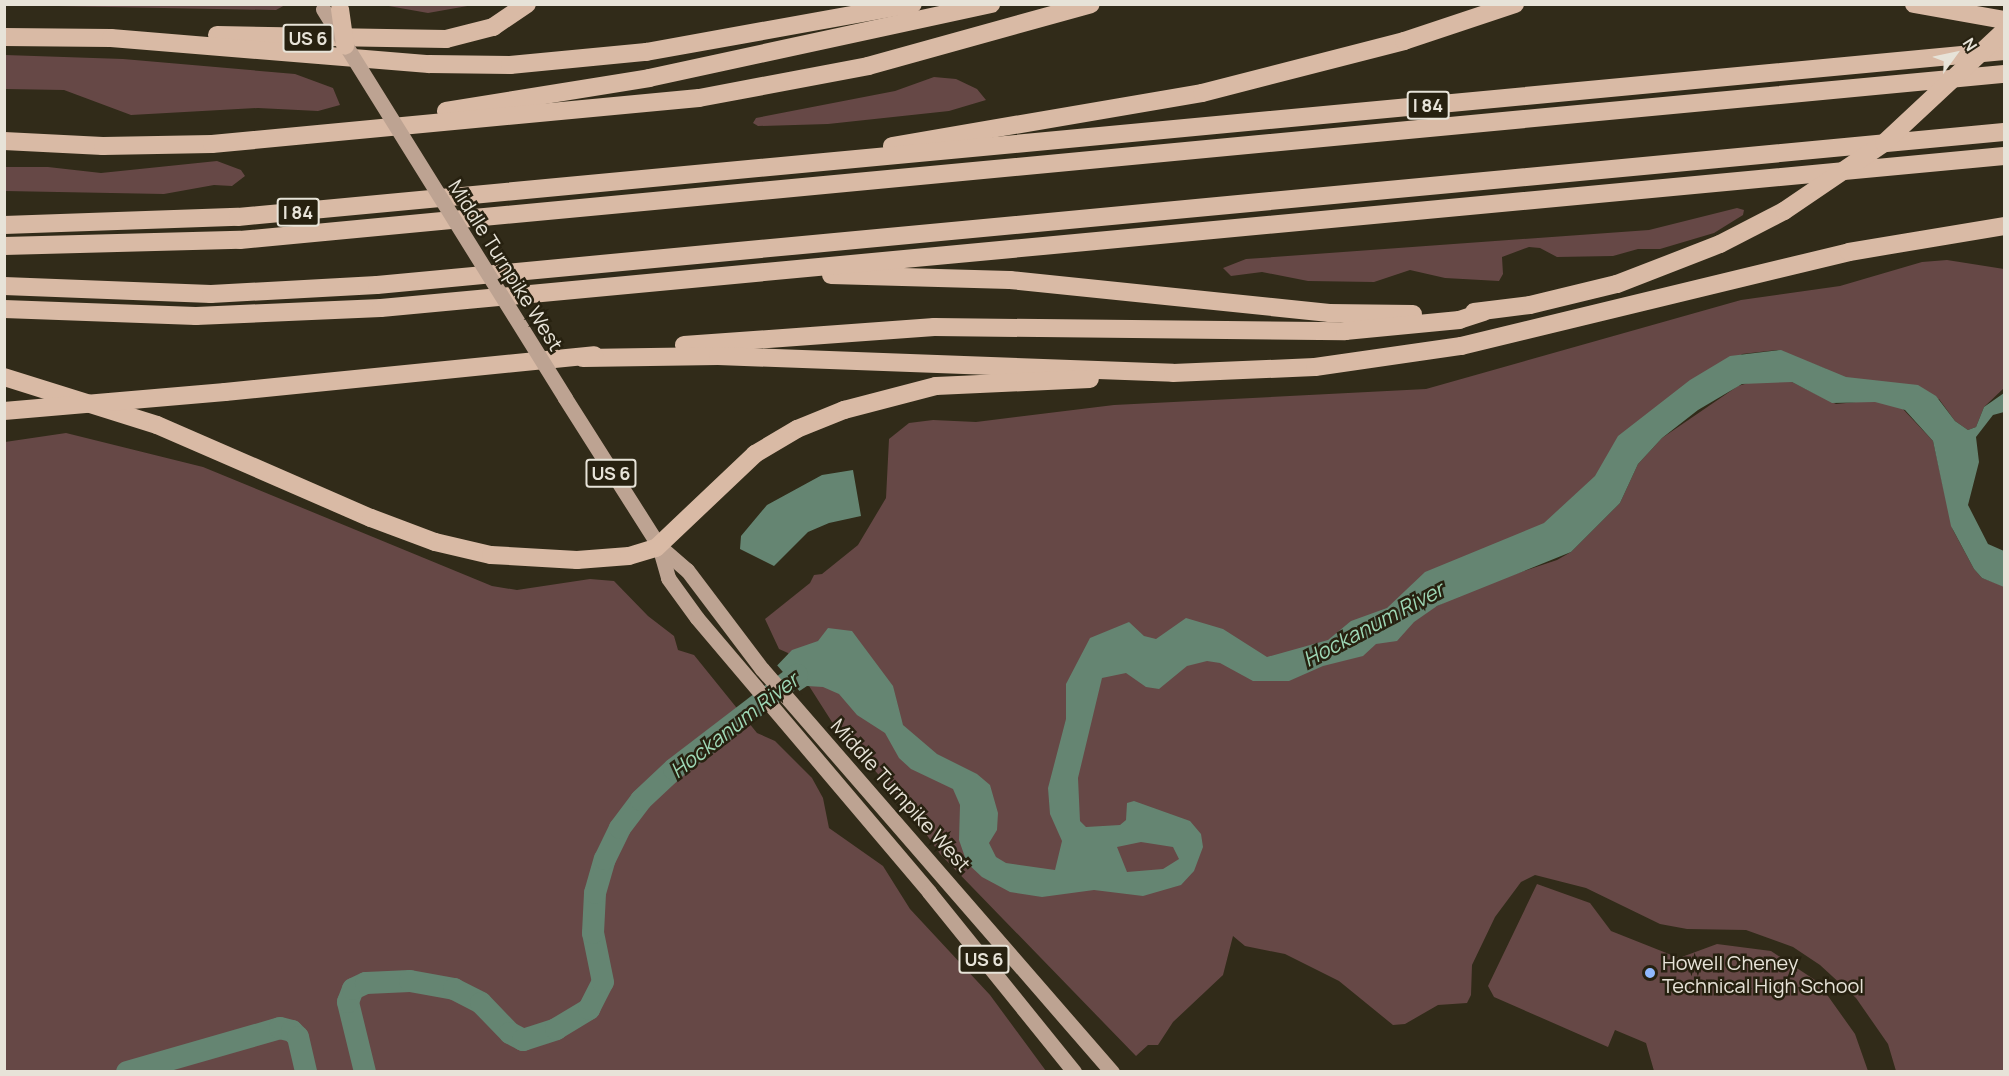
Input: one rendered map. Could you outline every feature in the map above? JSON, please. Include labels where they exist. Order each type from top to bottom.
[{"type":"highway","name":"US 6","points":[[4,37],[81,37],[120,32],[430,40],[483,31],[527,4]]},
{"type":"highway","points":[[81,37],[429,64],[510,65],[646,52],[913,4]]},
{"type":"highway","points":[[363,131],[405,116],[525,101],[649,78],[991,4]]},
{"type":"highway","points":[[4,141],[156,146],[363,131],[662,103],[749,90],[896,59],[1091,4]]},
{"type":"highway","points":[[852,159],[925,139],[1097,114],[1202,93],[1404,41],[1515,4]]},
{"type":"highway","points":[[1914,4],[2004,20]]},
{"type":"highway","name":"US 6","points":[[331,7],[345,46]]},
{"type":"highway","points":[[583,358],[622,351],[884,329],[1011,326],[1311,332],[1442,322],[1553,300],[1644,275],[1720,244],[1784,211],[1884,143],[2004,31]]},
{"type":"highway","name":"I 84","points":[[4,225],[216,219],[2004,51]]},
{"type":"highway","points":[[4,246],[229,241],[2004,74]]},
{"type":"highway","points":[[4,286],[211,294],[377,285],[2004,132]]},
{"type":"highway","points":[[4,309],[159,316],[290,314],[803,269],[2004,156]]},
{"type":"highway","points":[[4,377],[158,425],[371,518],[453,547],[514,557],[577,560],[629,556],[659,546],[755,454],[786,435],[844,410],[936,387],[1304,368],[1424,353],[1849,252],[2004,226]]},
{"type":"highway","points":[[803,269],[860,277],[1010,280],[1329,313],[1484,312]]},
{"type":"highway","points":[[4,411],[583,358],[718,356],[1139,369],[1173,373]]},
{"type":"main road","name":"Middle Turnpike West","points":[[345,46],[659,546],[671,583],[1074,1071]]},
{"type":"main road","name":"Middle Turnpike West","points":[[659,546],[687,570],[762,669],[795,708],[909,835],[1112,1071]]},
{"type":"main road","points":[[892,848],[909,835]]},
{"type":"shaded area","points":[[5,4],[285,5],[276,10],[4,5]]},
{"type":"shaded area","points":[[383,5],[473,5],[428,13]]},
{"type":"shaded area","points":[[5,55],[123,59],[295,74],[333,88],[340,105],[318,111],[258,108],[131,115],[64,90],[5,89]]},
{"type":"shaded area","points":[[934,77],[956,79],[977,89],[986,100],[949,111],[828,124],[758,126],[753,123],[756,118],[895,91]]},
{"type":"shaded area","points":[[217,161],[241,170],[245,176],[232,186],[214,185],[164,194],[5,191],[5,167],[48,167],[101,173]]},
{"type":"shaded area","points":[[1737,208],[1744,210],[1743,215],[1714,233],[1660,249],[1638,249],[1613,256],[1557,257],[1540,248],[1529,247],[1502,257],[1503,274],[1499,281],[1445,278],[1410,270],[1374,282],[1308,281],[1262,272],[1231,276],[1223,268],[1246,259],[1649,230]]},
{"type":"shaded area","points":[[1947,260],[2004,269],[2004,388],[1984,407],[1976,427],[1968,430],[1955,421],[1939,399],[1901,407],[1933,441],[1953,530],[1974,569],[1982,578],[2004,586],[2004,1071],[1896,1071],[1888,1044],[1856,998],[1820,965],[1793,947],[1746,930],[1687,929],[1660,924],[1586,888],[1535,875],[1521,882],[1495,917],[1472,965],[1471,995],[1467,1003],[1438,1005],[1405,1024],[1393,1025],[1339,981],[1285,954],[1245,946],[1233,936],[1223,975],[1173,1022],[1158,1045],[1148,1045],[1136,1056],[940,854],[908,808],[832,722],[788,653],[779,649],[765,619],[810,583],[814,575],[822,574],[858,545],[886,498],[889,439],[909,423],[933,420],[976,422],[1114,405],[1426,389],[1741,300],[1840,286],[1922,262]],"holes":[[[1777,350],[1826,369],[1856,402],[1836,404],[1792,382],[1755,381],[1738,386],[1662,438],[1638,464],[1620,503],[1571,552],[1557,560],[1476,587],[1435,607],[1481,569],[1609,483],[1742,354]]]},
{"type":"shaded area","points":[[66,433],[203,467],[492,586],[517,590],[590,579],[614,581],[648,616],[674,636],[678,650],[694,655],[757,733],[775,741],[812,778],[823,798],[829,828],[883,866],[910,909],[990,995],[1046,1071],[5,1071],[5,442]]},
{"type":"shaded area","points":[[1537,884],[1590,903],[1611,931],[1679,958],[1717,944],[1771,951],[1818,982],[1855,1034],[1868,1071],[1654,1071],[1646,1043],[1615,1030],[1608,1047],[1494,997],[1488,986]]},
{"type":"water","points":[[1781,350],[1846,377],[1918,385],[1936,396],[1955,421],[1968,430],[1976,427],[1984,407],[2004,393],[2004,412],[1993,415],[1976,437],[1979,462],[1968,505],[1988,544],[2004,551],[2004,587],[1982,578],[1974,569],[1951,526],[1933,441],[1905,410],[1875,402],[1832,403],[1792,382],[1742,384],[1698,410],[1662,438],[1638,464],[1620,503],[1571,552],[1437,606],[1414,622],[1397,641],[1376,644],[1363,656],[1323,666],[1289,681],[1253,681],[1220,663],[1207,661],[1187,666],[1159,689],[1146,687],[1126,673],[1102,678],[1078,778],[1080,821],[1086,827],[1120,825],[1126,820],[1127,803],[1134,801],[1190,821],[1201,834],[1203,847],[1194,871],[1181,885],[1143,896],[1094,890],[1042,897],[1010,892],[982,877],[967,863],[959,840],[960,805],[953,789],[911,769],[899,758],[885,733],[857,715],[839,694],[823,687],[807,686],[792,696],[768,675],[792,650],[818,641],[828,628],[852,631],[893,686],[903,725],[937,754],[977,774],[990,785],[998,813],[997,830],[989,843],[996,857],[1006,863],[1055,870],[1062,841],[1050,814],[1048,788],[1066,719],[1066,684],[1090,638],[1129,622],[1144,636],[1156,639],[1186,618],[1223,629],[1267,657],[1328,640],[1351,621],[1387,608],[1425,572],[1544,523],[1595,476],[1618,436],[1690,380],[1730,356]],"holes":[[[1141,842],[1173,847],[1179,859],[1163,869],[1127,872],[1117,847]]]},
{"type":"water","points":[[853,470],[861,516],[829,523],[808,532],[774,566],[740,549],[741,536],[767,505],[822,475]]},
{"type":"pier","points":[[776,664],[802,694],[792,703],[766,673]]},
{"type":"waterway","name":"Hockanum River","points":[[365,1072],[348,1002],[353,989],[366,983],[410,981],[454,989],[481,1003],[510,1033],[523,1040],[556,1029],[589,1009],[603,982],[593,933],[595,893],[605,859],[620,828],[641,800],[674,769],[797,675]]},
{"type":"waterway","name":"Hockanum River","points":[[127,1072],[280,1028],[292,1031],[298,1037],[306,1072]]},
{"type":"place","name":"Howell Cheney Technical High School","points":[[1650,973]]}]
